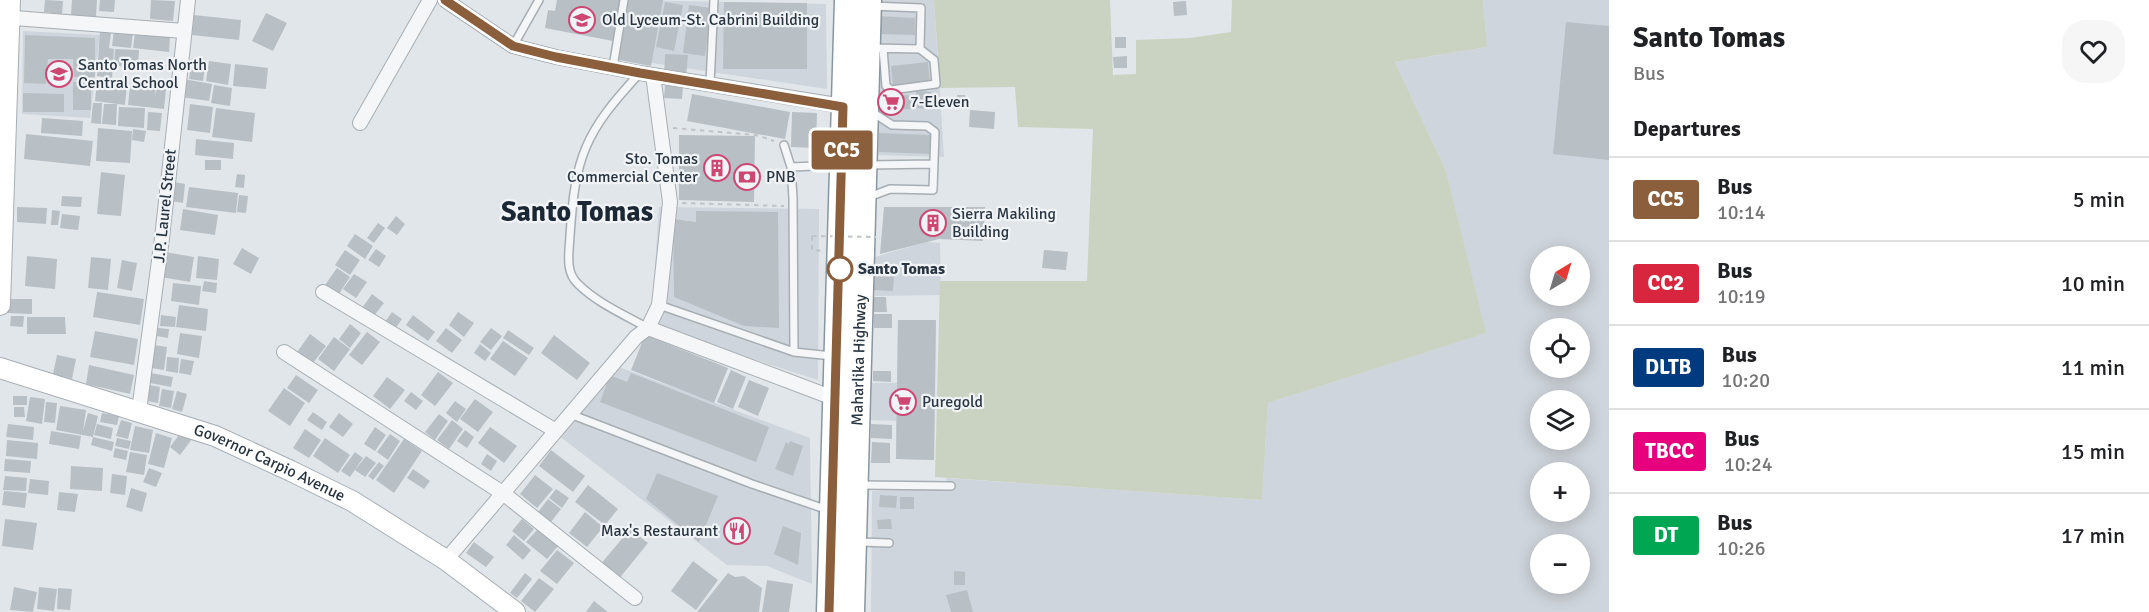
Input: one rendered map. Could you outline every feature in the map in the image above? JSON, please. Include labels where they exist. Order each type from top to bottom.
[{"type":"highway","name":"Maharlika Highway","points":[[854,108],[875,48],[858,2]]},
{"type":"highway","name":"Maharlika Highway","points":[[829,612],[836,399],[853,165],[858,2]]},
{"type":"highway","name":"Maharlika Highway","points":[[852,612],[862,202],[853,165]]},
{"type":"main road","points":[[0,305],[7,12]]},
{"type":"main road","name":"Governor Carpio Avenue","points":[[0,368],[215,436],[291,471],[352,501],[446,561],[515,612]]},
{"type":"street","name":"J.P. Laurel Street","points":[[139,411],[162,238],[188,0]]},
{"type":"street","points":[[360,123],[430,0]]},
{"type":"street","points":[[445,0],[513,46],[556,57],[646,74],[854,108]]},
{"type":"street","points":[[7,12],[184,31]]},
{"type":"street","points":[[446,561],[636,337],[648,328],[659,305],[670,202],[662,127],[646,74]]},
{"type":"street","points":[[323,292],[556,431]]},
{"type":"street","points":[[648,328],[836,399]]},
{"type":"street","points":[[284,352],[504,494],[635,598]]},
{"type":"lane","points":[[513,46],[539,0]]},
{"type":"lane","points":[[613,67],[624,0]]},
{"type":"lane","points":[[710,84],[714,0]]},
{"type":"lane","points":[[837,0],[921,8],[920,49]]},
{"type":"lane","points":[[875,48],[920,49],[934,60],[936,84],[891,90],[886,86],[875,48]]},
{"type":"lane","points":[[646,74],[613,102],[586,143],[573,187],[568,266],[577,283],[600,301],[648,328]]},
{"type":"lane","points":[[854,108],[892,125],[927,126],[935,132],[933,190],[891,189],[876,193],[862,202]]},
{"type":"lane","points":[[784,145],[791,167],[793,206],[794,352]]},
{"type":"lane","points":[[791,167],[934,164]]},
{"type":"lane","points":[[659,305],[794,352],[838,357]]},
{"type":"lane","points":[[570,414],[752,484],[833,512]]},
{"type":"lane","points":[[855,485],[951,486]]},
{"type":"lane","points":[[853,542],[889,543]]},
{"type":"path","points":[[662,127],[756,135],[784,145]]},
{"type":"path","points":[[670,202],[793,206]]},
{"type":"path","points":[[812,250],[812,236],[876,237]]},
{"type":"shaded area","points":[[627,0],[826,4],[827,89],[618,58]]},
{"type":"shaded area","points":[[877,0],[934,0],[944,157],[876,155]]},
{"type":"shaded area","points":[[1483,0],[1609,0],[1609,612],[871,612],[872,491],[950,489],[946,478],[1262,500],[1268,403],[1485,333],[1446,171],[1395,62],[1487,47]]},
{"type":"shaded area","name":"Santo Tomas North Central School","points":[[23,31],[100,35],[90,118],[22,114]]},
{"type":"shaded area","points":[[659,207],[819,209],[818,380],[651,326]]},
{"type":"shaded area","points":[[927,242],[940,243],[941,295],[875,296],[875,257]]},
{"type":"shaded area","name":"Puregold","points":[[898,320],[936,320],[934,460],[896,459],[896,421],[871,420],[872,383],[897,383]]},
{"type":"shaded area","points":[[616,366],[810,438],[812,584],[767,566],[727,565],[558,435]]},
{"type":"green space","points":[[934,0],[1110,0],[1113,75],[1136,74],[1136,40],[1190,38],[1231,32],[1232,0],[1483,0],[1487,47],[1395,62],[1446,171],[1486,333],[1268,403],[1262,500],[935,477],[940,281],[1087,281],[1093,129],[1018,127],[1015,87],[940,88]]},
{"type":"building","points":[[45,0],[63,1],[62,14],[44,12]]},
{"type":"building","points":[[72,0],[97,0],[96,17],[71,15]]},
{"type":"building","points":[[100,0],[115,0],[114,12],[99,11]]},
{"type":"building","points":[[151,0],[175,1],[173,21],[150,19]]},
{"type":"building","name":"Old Lyceum-St. Cabrini Building","points":[[557,0],[621,0],[613,41],[545,28],[548,10],[555,11]]},
{"type":"building","points":[[629,0],[663,0],[651,66],[619,60]]},
{"type":"building","points":[[1186,1],[1187,15],[1174,16],[1173,2]]},
{"type":"building","points":[[665,2],[683,5],[674,51],[656,47]]},
{"type":"building","points":[[724,2],[807,3],[807,69],[723,69]]},
{"type":"building","points":[[689,5],[711,8],[705,56],[683,53]]},
{"type":"building","points":[[266,13],[287,23],[273,51],[252,41]]},
{"type":"building","points":[[194,15],[241,20],[239,40],[192,35]]},
{"type":"building","points":[[878,16],[915,18],[915,35],[878,34]]},
{"type":"building","points":[[1566,22],[1609,26],[1609,160],[1553,154]]},
{"type":"building","points":[[114,30],[133,33],[131,48],[112,46]]},
{"type":"building","points":[[100,31],[111,33],[109,48],[114,49],[112,78],[97,76]]},
{"type":"building","points":[[135,33],[170,37],[169,52],[133,48]]},
{"type":"building","points":[[25,35],[95,38],[95,77],[74,77],[73,59],[48,59],[46,84],[24,83]]},
{"type":"building","points":[[1115,37],[1126,37],[1126,48],[1115,48]]},
{"type":"building","points":[[115,49],[139,50],[138,67],[114,66]]},
{"type":"building","points":[[665,54],[688,55],[686,78],[664,77]]},
{"type":"building","points":[[1127,56],[1127,68],[1114,68],[1113,57]]},
{"type":"building","points":[[192,58],[206,60],[203,81],[189,79]]},
{"type":"building","points":[[209,61],[231,64],[228,85],[206,81]]},
{"type":"building","points":[[928,62],[930,83],[893,87],[891,66]]},
{"type":"building","points":[[235,64],[268,68],[266,89],[233,86]]},
{"type":"building","points":[[183,79],[212,84],[209,101],[181,97]]},
{"type":"building","points":[[97,81],[127,84],[125,105],[95,101]]},
{"type":"building","points":[[73,82],[91,82],[91,110],[73,110]]},
{"type":"building","points":[[214,85],[232,88],[230,106],[211,103]]},
{"type":"building","points":[[665,85],[683,87],[682,99],[664,98]]},
{"type":"building","points":[[130,86],[156,89],[155,98],[157,88],[166,89],[164,109],[128,105]]},
{"type":"building","points":[[916,91],[931,92],[930,109],[916,108]]},
{"type":"building","points":[[23,93],[64,94],[64,112],[23,112]]},
{"type":"building","points":[[692,94],[790,112],[785,139],[687,121]]},
{"type":"building","points":[[913,95],[913,109],[878,110],[878,96]]},
{"type":"building","points":[[957,95],[965,95],[967,108],[958,109]]},
{"type":"building","points":[[93,103],[102,103],[101,124],[91,123]]},
{"type":"building","points":[[104,104],[117,104],[116,125],[102,124]]},
{"type":"building","points":[[190,104],[213,107],[210,133],[187,130]]},
{"type":"building","points":[[119,107],[145,108],[144,128],[118,126]]},
{"type":"building","points":[[216,108],[255,113],[252,142],[212,137]]},
{"type":"building","points":[[970,110],[995,112],[994,129],[969,127]]},
{"type":"building","points":[[148,112],[162,113],[160,131],[147,130]]},
{"type":"building","points":[[792,112],[817,113],[816,148],[791,147]]},
{"type":"building","points":[[42,118],[83,121],[82,136],[41,133]]},
{"type":"building","points":[[98,128],[132,131],[130,163],[96,161]]},
{"type":"building","points":[[133,129],[146,131],[144,142],[132,140]]},
{"type":"building","points":[[879,133],[931,135],[930,154],[879,152]]},
{"type":"building","points":[[26,134],[93,141],[90,166],[24,159]]},
{"type":"building","name":"Sto. Tomas Commercial Center","points":[[679,135],[755,136],[754,202],[679,200]]},
{"type":"building","points":[[196,139],[234,143],[233,159],[195,155]]},
{"type":"building","points":[[205,160],[221,160],[221,170],[205,170]]},
{"type":"building","points":[[101,172],[125,175],[121,216],[97,214]]},
{"type":"building","points":[[237,174],[245,175],[244,188],[235,187]]},
{"type":"building","points":[[174,182],[185,184],[183,203],[171,201]]},
{"type":"building","points":[[189,187],[238,193],[236,213],[186,207]]},
{"type":"building","points":[[239,195],[248,196],[246,213],[237,212]]},
{"type":"building","points":[[62,196],[82,197],[81,207],[61,206]]},
{"type":"building","points":[[17,207],[47,208],[46,224],[17,222]]},
{"type":"building","name":"Sierra Makiling Building","points":[[884,207],[985,207],[983,241],[939,239],[880,254]]},
{"type":"building","points":[[183,209],[218,215],[215,235],[180,230]]},
{"type":"building","points":[[52,210],[60,211],[58,225],[51,225]]},
{"type":"building","points":[[696,211],[778,212],[779,328],[744,326],[674,297],[673,219],[696,222]]},
{"type":"building","points":[[62,214],[80,216],[78,230],[60,228]]},
{"type":"building","points":[[396,216],[405,224],[397,235],[387,228]]},
{"type":"building","points":[[378,223],[385,228],[374,243],[367,238]]},
{"type":"building","points":[[355,234],[373,246],[365,259],[347,246]]},
{"type":"building","points":[[242,248],[259,258],[251,274],[233,264]]},
{"type":"building","points":[[376,249],[386,256],[379,267],[368,260]]},
{"type":"building","points":[[345,250],[360,260],[350,275],[335,265]]},
{"type":"building","points":[[1044,250],[1068,252],[1066,270],[1042,268]]},
{"type":"building","points":[[165,252],[194,257],[190,282],[161,277]]},
{"type":"building","points":[[27,256],[57,259],[55,289],[25,286]]},
{"type":"building","points":[[198,256],[219,259],[217,280],[196,278]]},
{"type":"building","points":[[91,257],[111,259],[108,290],[88,288]]},
{"type":"building","points":[[122,260],[137,263],[132,291],[117,288]]},
{"type":"building","points":[[337,268],[350,277],[339,294],[325,285]]},
{"type":"building","points":[[354,274],[367,282],[356,298],[343,289]]},
{"type":"building","points":[[873,276],[894,277],[893,291],[872,290]]},
{"type":"building","points":[[204,281],[217,283],[216,293],[202,291]]},
{"type":"building","points":[[173,283],[201,286],[199,305],[171,301]]},
{"type":"building","points":[[97,292],[144,299],[140,325],[93,317]]},
{"type":"building","points":[[372,294],[384,303],[373,317],[362,308]]},
{"type":"building","points":[[873,297],[886,297],[887,312],[874,312]]},
{"type":"building","points":[[8,299],[32,299],[32,314],[7,313]]},
{"type":"building","points":[[179,305],[208,309],[206,331],[176,327]]},
{"type":"building","points":[[392,312],[402,319],[395,329],[385,322]]},
{"type":"building","points":[[458,312],[474,323],[464,337],[449,325]]},
{"type":"building","points":[[874,314],[892,314],[892,328],[874,328]]},
{"type":"building","points":[[161,315],[176,317],[175,327],[160,326]]},
{"type":"building","points":[[413,315],[435,332],[428,341],[406,325]]},
{"type":"building","points":[[11,316],[24,316],[23,327],[10,326]]},
{"type":"building","points":[[27,317],[65,317],[66,334],[27,334]]},
{"type":"building","name":"Puregold","points":[[898,320],[936,320],[934,460],[896,459]]},
{"type":"building","points":[[350,324],[361,333],[350,348],[339,339]]},
{"type":"building","points":[[158,328],[169,329],[168,338],[157,336]]},
{"type":"building","points":[[446,328],[462,340],[452,353],[436,341]]},
{"type":"building","points":[[491,328],[502,336],[491,350],[480,342]]},
{"type":"building","points":[[508,330],[534,348],[529,355],[503,338]]},
{"type":"building","points":[[95,331],[138,339],[134,365],[90,357]]},
{"type":"building","points":[[367,332],[380,342],[362,365],[349,355]]},
{"type":"building","points":[[180,333],[202,336],[199,358],[177,354]]},
{"type":"building","points":[[310,334],[326,346],[310,367],[295,355]]},
{"type":"building","points":[[554,335],[590,363],[577,380],[541,353]]},
{"type":"building","points":[[645,335],[728,368],[714,403],[631,370]]},
{"type":"building","points":[[334,337],[350,349],[334,371],[318,359]]},
{"type":"building","points":[[503,341],[528,358],[515,376],[490,359]]},
{"type":"building","points":[[480,344],[491,353],[485,361],[474,353]]},
{"type":"building","points":[[154,345],[167,347],[164,370],[151,368]]},
{"type":"building","points":[[57,355],[76,359],[72,379],[53,374]]},
{"type":"building","points":[[167,357],[179,358],[178,373],[166,371]]},
{"type":"building","points":[[181,359],[194,361],[191,375],[179,373]]},
{"type":"building","points":[[89,365],[134,375],[130,394],[86,384]]},
{"type":"building","points":[[731,370],[746,377],[733,409],[717,402]]},
{"type":"building","points":[[873,371],[891,371],[891,382],[873,381]]},
{"type":"building","points":[[438,372],[453,383],[435,406],[421,395]]},
{"type":"building","points":[[151,373],[173,377],[171,387],[150,383]]},
{"type":"building","points":[[631,373],[769,427],[756,462],[600,402],[610,375],[627,382]]},
{"type":"building","points":[[296,375],[318,390],[309,403],[287,388]]},
{"type":"building","points":[[387,377],[405,390],[390,409],[373,396]]},
{"type":"building","points":[[749,380],[769,388],[758,416],[738,407]]},
{"type":"building","points":[[149,385],[160,387],[158,403],[147,401]]},
{"type":"building","points":[[284,388],[305,403],[290,426],[268,411]]},
{"type":"building","points":[[162,389],[174,391],[171,408],[159,406]]},
{"type":"building","points":[[177,391],[187,394],[182,412],[172,409]]},
{"type":"building","points":[[411,392],[423,401],[416,410],[404,401]]},
{"type":"building","points":[[13,396],[27,396],[27,405],[13,405]]},
{"type":"building","points":[[30,397],[45,399],[42,424],[26,421]]},
{"type":"building","points":[[475,399],[493,412],[478,432],[460,419]]},
{"type":"building","points":[[455,401],[466,409],[457,422],[446,413]]},
{"type":"building","points":[[46,402],[57,403],[55,423],[44,422]]},
{"type":"building","points":[[60,406],[86,410],[83,431],[88,413],[98,416],[93,437],[56,430]]},
{"type":"building","points":[[14,407],[24,407],[25,417],[14,417]]},
{"type":"building","points":[[313,412],[327,422],[322,430],[307,420]]},
{"type":"building","points":[[102,413],[119,416],[117,425],[100,422]]},
{"type":"building","points":[[339,413],[353,424],[343,437],[329,427]]},
{"type":"building","points":[[439,414],[448,421],[435,440],[425,432]]},
{"type":"building","points":[[121,420],[132,423],[128,439],[116,436]]},
{"type":"building","points":[[452,420],[463,429],[449,449],[437,440]]},
{"type":"building","points":[[8,424],[34,427],[33,440],[6,437]]},
{"type":"building","points":[[97,424],[113,428],[111,439],[94,435]]},
{"type":"building","points":[[871,424],[892,425],[892,439],[871,438]]},
{"type":"building","points":[[135,426],[153,430],[149,453],[130,450]]},
{"type":"building","points":[[375,427],[386,435],[375,451],[364,444]]},
{"type":"building","points":[[490,427],[517,446],[504,463],[478,443]]},
{"type":"building","points":[[305,429],[321,440],[309,458],[293,448]]},
{"type":"building","points":[[465,430],[474,437],[467,448],[457,441]]},
{"type":"building","points":[[51,431],[81,436],[79,449],[49,444]]},
{"type":"building","points":[[182,431],[192,439],[180,455],[170,447]]},
{"type":"building","points":[[156,433],[172,438],[164,468],[148,464]]},
{"type":"building","points":[[390,434],[400,441],[388,460],[377,452]]},
{"type":"building","points":[[93,437],[114,442],[112,451],[91,445]]},
{"type":"building","points":[[117,438],[131,441],[129,449],[115,446]]},
{"type":"building","points":[[325,438],[350,455],[338,473],[313,456]]},
{"type":"building","points":[[404,439],[422,451],[394,493],[376,480]]},
{"type":"building","points":[[7,440],[38,443],[37,459],[6,456]]},
{"type":"building","points":[[790,441],[803,446],[793,476],[775,469],[786,442],[789,444]]},
{"type":"building","points":[[872,442],[890,443],[890,463],[871,463]]},
{"type":"building","points":[[115,448],[128,451],[126,460],[113,457]]},
{"type":"building","points":[[551,450],[585,476],[573,492],[539,466]]},
{"type":"building","points":[[130,452],[147,455],[144,475],[126,472]]},
{"type":"building","points":[[355,452],[363,458],[350,477],[341,471]]},
{"type":"building","points":[[487,454],[497,461],[491,471],[481,464]]},
{"type":"building","points":[[366,456],[376,463],[365,477],[355,470]]},
{"type":"building","points":[[5,459],[31,461],[30,473],[4,471]]},
{"type":"building","points":[[379,462],[384,466],[373,480],[368,476]]},
{"type":"building","points":[[71,466],[103,468],[102,491],[70,489]]},
{"type":"building","points":[[149,468],[162,473],[156,487],[143,482]]},
{"type":"building","points":[[413,469],[430,481],[424,489],[407,478]]},
{"type":"building","points":[[657,473],[718,496],[699,542],[646,499]]},
{"type":"building","points":[[112,474],[127,476],[125,495],[110,493]]},
{"type":"building","points":[[535,475],[553,489],[537,508],[520,494]]},
{"type":"building","points":[[5,476],[27,478],[26,491],[3,490]]},
{"type":"building","points":[[30,479],[49,481],[48,495],[28,493]]},
{"type":"building","points":[[588,485],[618,509],[605,525],[575,502]]},
{"type":"building","points":[[131,488],[147,493],[142,512],[126,507]]},
{"type":"building","points":[[556,489],[569,498],[562,508],[549,498]]},
{"type":"building","points":[[4,491],[27,493],[25,508],[2,505]]},
{"type":"building","points":[[59,492],[78,494],[75,512],[57,510]]},
{"type":"building","points":[[880,495],[897,496],[896,508],[879,507]]},
{"type":"building","points":[[900,497],[914,497],[914,509],[900,509]]},
{"type":"building","points":[[548,499],[561,509],[551,522],[538,512]]},
{"type":"building","points":[[585,512],[603,527],[587,547],[569,533]]},
{"type":"building","points":[[5,519],[37,523],[33,550],[2,546]]},
{"type":"building","points":[[522,519],[534,529],[524,541],[512,531]]},
{"type":"building","points":[[891,519],[892,529],[878,529],[877,520]]},
{"type":"building","points":[[783,526],[801,533],[798,565],[774,554]]},
{"type":"building","points":[[538,529],[558,546],[547,559],[526,542]]},
{"type":"building","points":[[630,529],[648,543],[618,580],[600,565]]},
{"type":"building","points":[[514,535],[531,550],[523,560],[506,545]]},
{"type":"building","points":[[474,542],[494,557],[486,567],[466,553]]},
{"type":"building","points":[[557,550],[574,563],[557,584],[540,571]]},
{"type":"building","points":[[693,561],[718,580],[696,610],[671,591]]},
{"type":"building","points":[[954,571],[965,572],[965,585],[954,585]]},
{"type":"building","points":[[525,573],[532,579],[517,598],[510,593]]},
{"type":"building","points":[[728,573],[735,577],[744,576],[762,588],[759,612],[697,612]]},
{"type":"building","points":[[539,578],[554,589],[535,612],[521,601]]},
{"type":"building","points":[[767,580],[793,584],[789,612],[762,612]]},
{"type":"building","points":[[14,587],[37,592],[33,612],[10,610]]},
{"type":"building","points":[[39,587],[57,589],[54,611],[37,609]]},
{"type":"building","points":[[58,588],[72,589],[70,610],[57,609]]},
{"type":"building","points":[[967,590],[973,612],[951,612],[946,595]]},
{"type":"building","points":[[594,601],[608,612],[586,612]]},
{"type":"bus line","name":"CC5","points":[[445,0],[513,46],[556,57],[640,73],[730,86],[843,107],[841,251],[829,612]]},
{"type":"place","name":"Old Lyceum-St. Cabrini Building","points":[[582,20]]},
{"type":"place","name":"Santo Tomas North Central School","points":[[59,74]]},
{"type":"place","name":"7-Eleven","points":[[891,102]]},
{"type":"place","name":"Sto. Tomas Commercial Center","points":[[717,168]]},
{"type":"place","name":"PNB","points":[[747,177]]},
{"type":"place","name":"Sierra Makiling Building","points":[[933,223]]},
{"type":"place","name":"Santo Tomas","points":[[840,269]]},
{"type":"place","name":"Puregold","points":[[903,402]]},
{"type":"place","name":"Max's Restaurant","points":[[737,531]]},
{"type":"district","name":"Santo Tomas","points":[[577,212]]}]
